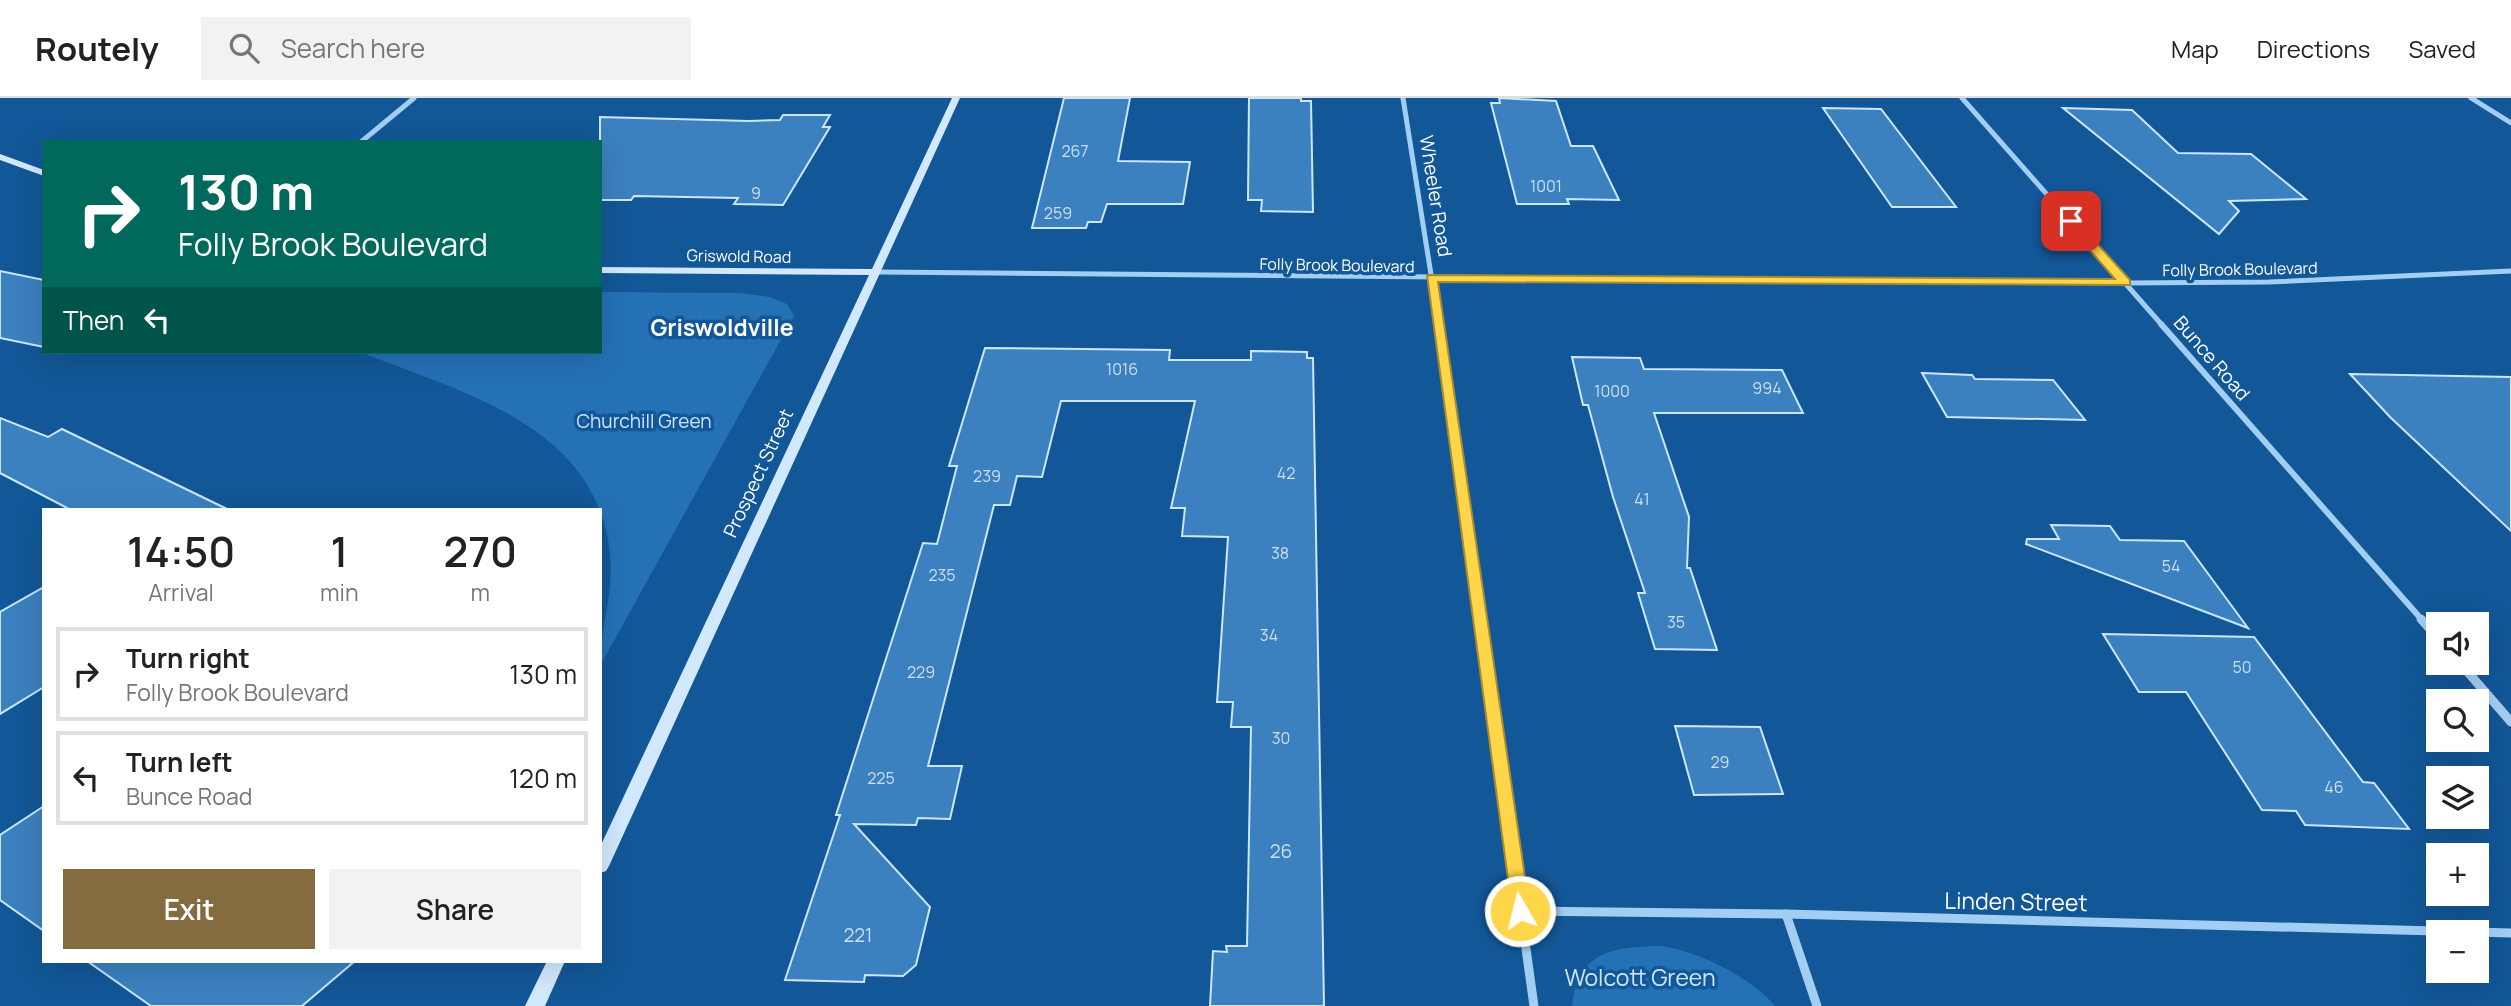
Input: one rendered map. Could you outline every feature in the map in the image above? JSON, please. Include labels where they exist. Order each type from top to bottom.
[{"type":"main road","name":"Prospect Street","points":[[602,862],[956,98]]},
{"type":"main road","points":[[0,157],[42,172]]},
{"type":"main road","name":"Griswold Road","points":[[602,270],[877,272]]},
{"type":"main road","points":[[535,1006],[555,963]]},
{"type":"street","points":[[363,140],[414,98]]},
{"type":"street","name":"Wheeler Road","points":[[1403,98],[1432,278],[1534,1006]]},
{"type":"street","name":"Bunce Road","points":[[1962,98],[2426,624]]},
{"type":"street","points":[[2471,98],[2511,123]]},
{"type":"street","name":"Folly Brook Boulevard","points":[[877,272],[2125,283],[2294,281],[2511,271]]},
{"type":"street","points":[[2470,675],[2511,722]]},
{"type":"street","name":"Linden Street","points":[[1520,911],[1786,914],[2511,933]]},
{"type":"street","points":[[1786,914],[1817,1006]]},
{"type":"green space","name":"Churchill Green","points":[[602,292],[739,293],[770,297],[787,304],[794,316],[602,662],[602,638],[611,569],[602,508],[598,508],[580,474],[552,444],[518,420],[440,382],[365,354],[602,354]]},
{"type":"green space","name":"Wolcott Green","points":[[1660,946],[1690,953],[1738,975],[1775,1006],[1572,1006],[1576,988],[1590,963],[1613,951]]},
{"type":"building","points":[[1064,98],[1130,98],[1118,161],[1190,162],[1183,204],[1107,204],[1101,222],[1088,222],[1086,228],[1032,228]]},
{"type":"building","points":[[1249,98],[1301,98],[1301,101],[1311,101],[1313,212],[1261,211],[1262,200],[1248,200]]},
{"type":"building","points":[[1499,98],[1556,101],[1571,146],[1593,146],[1619,200],[1567,199],[1569,204],[1517,204],[1491,103],[1500,103]]},
{"type":"building","points":[[1823,108],[1881,109],[1956,207],[1892,207]]},
{"type":"building","points":[[2063,108],[2132,110],[2178,153],[2251,154],[2306,199],[2229,201],[2239,211],[2219,234]]},
{"type":"building","points":[[783,115],[830,115],[823,127],[830,127],[783,205],[734,204],[738,198],[634,196],[631,200],[602,200],[600,117],[780,120]]},
{"type":"building","points":[[0,271],[42,280],[42,347],[0,338]]},
{"type":"building","points":[[985,348],[1170,350],[1169,360],[1251,360],[1251,351],[1307,352],[1307,358],[1313,358],[1324,1006],[1210,1006],[1213,951],[1227,952],[1226,946],[1247,946],[1251,727],[1231,727],[1233,702],[1217,702],[1228,537],[1182,536],[1185,508],[1171,508],[1195,401],[1061,401],[1042,477],[1017,476],[1010,505],[994,505],[928,766],[962,766],[950,819],[918,818],[916,825],[854,824],[930,907],[916,965],[903,976],[865,975],[864,982],[785,980],[840,815],[836,815],[923,543],[937,544],[957,466],[949,466]]},
{"type":"building","points":[[1572,357],[1640,358],[1644,369],[1782,370],[1803,413],[1654,413],[1689,517],[1687,568],[1690,568],[1717,650],[1655,649],[1638,593],[1645,593],[1613,497],[1588,405],[1583,405]]},
{"type":"building","points":[[1922,373],[1972,375],[1975,379],[2053,380],[2085,420],[1947,417]]},
{"type":"building","points":[[2350,374],[2511,377],[2511,531],[2390,417]]},
{"type":"building","points":[[0,418],[48,437],[62,429],[225,508],[67,508],[0,473]]},
{"type":"building","points":[[2051,525],[2110,526],[2120,540],[2184,541],[2248,628],[2026,544],[2027,539],[2059,539]]},
{"type":"building","points":[[42,588],[42,688],[0,714],[0,612]]},
{"type":"building","points":[[2103,634],[2254,637],[2363,782],[2374,783],[2409,829],[2305,825],[2296,811],[2262,810],[2186,692],[2139,692]]},
{"type":"building","points":[[1675,726],[1760,727],[1783,794],[1694,795]]},
{"type":"building","points":[[42,807],[42,930],[0,900],[0,835]]},
{"type":"building","points":[[90,963],[353,963],[302,1006],[151,1006]]},
{"type":"district","name":"Griswoldville","points":[[722,327]]},
{"type":"route","points":[[1520,911],[1432,278],[2125,283],[2071,221]]}]
